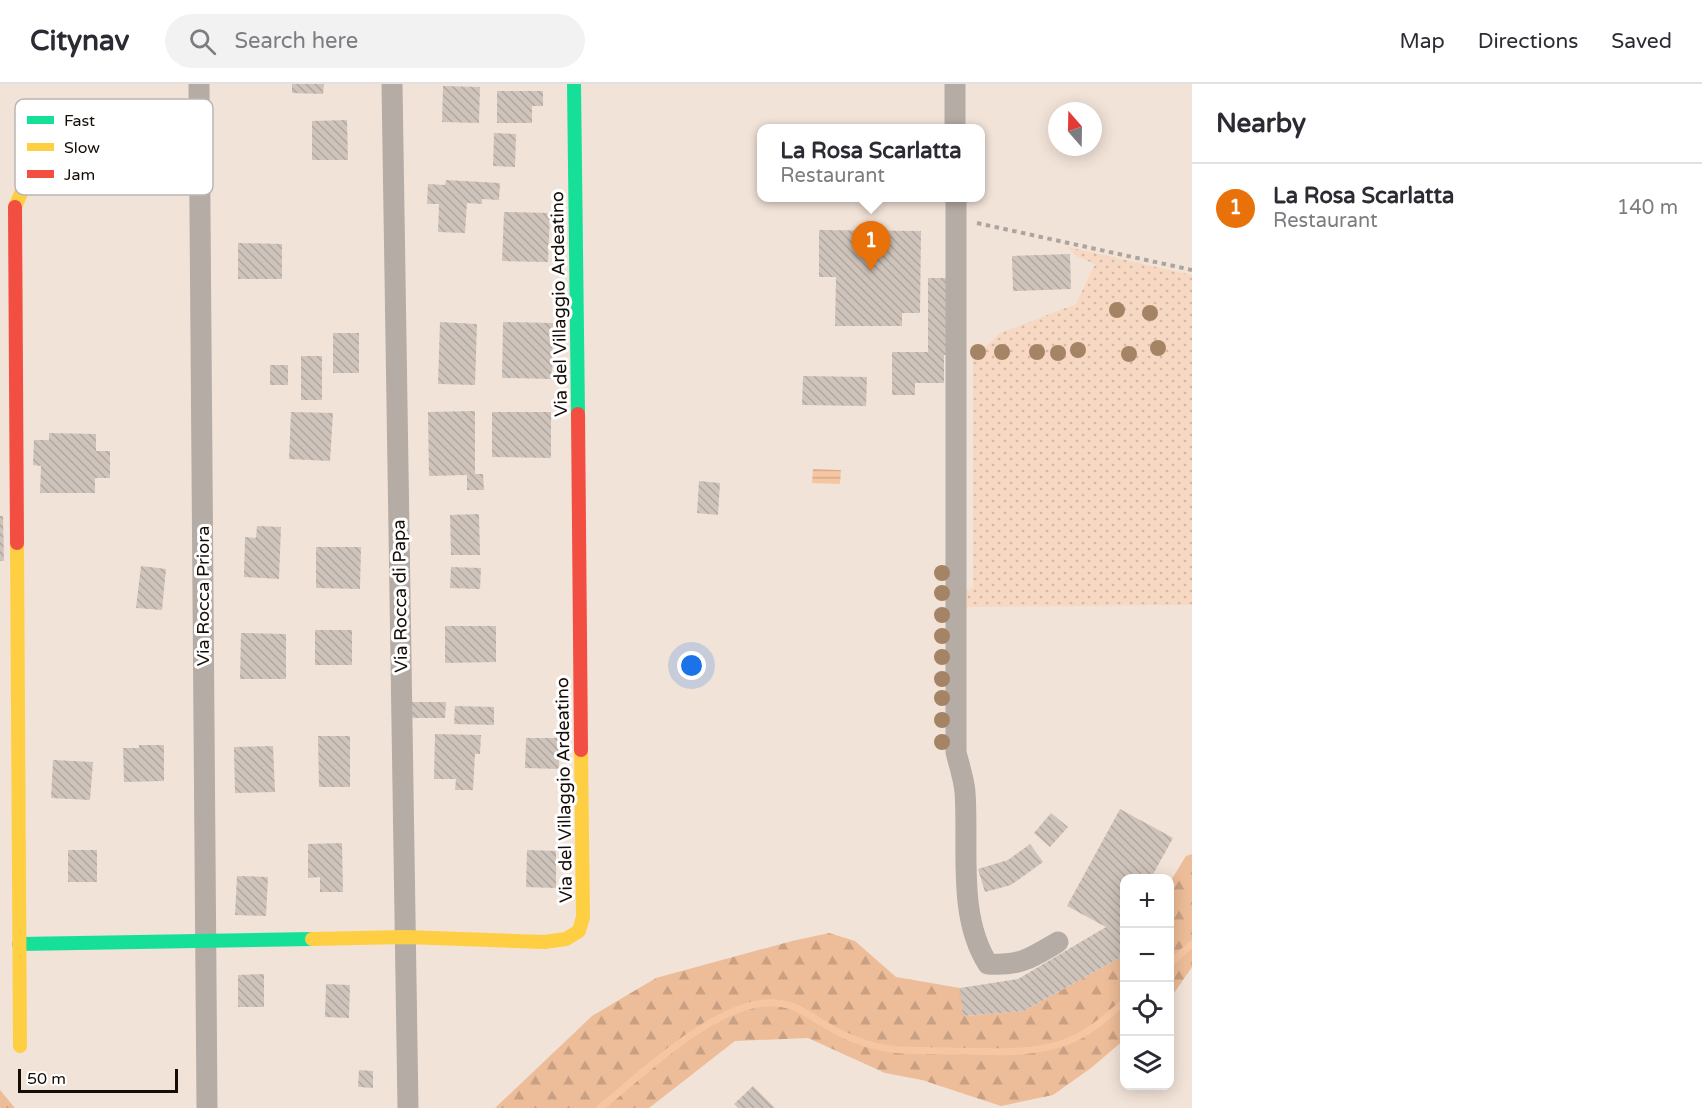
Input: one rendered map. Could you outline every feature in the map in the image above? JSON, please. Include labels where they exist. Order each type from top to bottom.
[{"type":"street","name":"Via Rocca Priora","points":[[199,84],[199,99]]},
{"type":"street","name":"Via Rocca di Papa","points":[[392,84],[408,1108]]},
{"type":"street","name":"Via del Villaggio Ardeatino","points":[[19,944],[405,937],[544,942],[572,936],[579,931],[582,924],[574,84]]},
{"type":"street","points":[[956,84],[956,124]]},
{"type":"street","points":[[19,195],[15,210],[20,1046]]},
{"type":"street","name":"Via Rocca Priora","points":[[200,195],[207,1108]]},
{"type":"street","points":[[956,208],[956,752],[965,790],[971,923],[978,949],[988,964],[1024,962],[1058,942]]},
{"type":"path","points":[[956,208],[1192,270]]},
{"type":"shaded area","points":[[1068,247],[1192,275],[1192,605],[966,607],[965,591],[973,588],[973,358],[1000,333],[1076,304],[1095,264],[1076,256]]},
{"type":"shaded area","points":[[813,469],[841,470],[840,484],[812,483]]},
{"type":"green space","points":[[1192,854],[1192,967],[1174,993],[1174,876],[1186,856]]},
{"type":"green space","points":[[829,933],[855,941],[896,977],[960,988],[964,1016],[1024,1011],[1120,958],[1120,1043],[1053,1095],[1001,1106],[922,1080],[885,1073],[808,1038],[735,1041],[649,1108],[495,1108],[592,1016],[656,978]]},
{"type":"green space","points":[[0,1090],[15,1108],[0,1108]]},
{"type":"building","points":[[292,84],[324,84],[323,94],[292,93]]},
{"type":"building","points":[[443,86],[480,87],[479,123],[442,122]]},
{"type":"building","points":[[497,91],[543,91],[543,106],[532,106],[532,123],[497,123]]},
{"type":"building","points":[[347,120],[348,160],[312,160],[312,121]]},
{"type":"building","points":[[494,133],[516,134],[515,167],[493,166]]},
{"type":"building","points":[[446,180],[500,183],[499,200],[482,199],[482,204],[467,203],[465,233],[438,232],[439,204],[427,204],[428,184],[445,185]]},
{"type":"building","points":[[504,212],[550,213],[548,262],[502,261]]},
{"type":"building","points":[[819,230],[921,231],[920,313],[902,313],[902,326],[835,326],[836,277],[819,277]]},
{"type":"building","points":[[238,243],[282,244],[282,279],[238,279]]},
{"type":"building","points":[[1070,254],[1071,289],[1013,291],[1012,256]]},
{"type":"building","points":[[928,278],[949,278],[949,355],[944,355],[944,383],[915,383],[915,395],[892,395],[892,352],[928,352]]},
{"type":"building","points":[[440,322],[477,324],[475,385],[438,384]]},
{"type":"building","points":[[503,322],[553,323],[552,379],[502,378]]},
{"type":"building","points":[[333,333],[359,333],[359,373],[333,373]]},
{"type":"building","points":[[301,356],[322,356],[322,400],[301,400]]},
{"type":"building","points":[[270,365],[288,365],[288,385],[270,385]]},
{"type":"building","points":[[803,376],[867,377],[866,406],[802,405]]},
{"type":"building","points":[[475,411],[475,474],[483,474],[484,490],[467,490],[467,475],[429,476],[428,412]]},
{"type":"building","points":[[291,412],[333,413],[330,461],[289,459]]},
{"type":"building","points":[[492,412],[551,412],[551,458],[492,457]]},
{"type":"building","points":[[49,433],[96,434],[96,451],[110,451],[110,478],[95,478],[95,493],[40,493],[41,466],[33,465],[34,440],[49,440]]},
{"type":"building","points":[[699,481],[720,483],[718,515],[697,513]]},
{"type":"building","points":[[479,514],[480,555],[451,555],[450,515]]},
{"type":"building","points":[[0,516],[3,516],[4,561],[0,561]]},
{"type":"building","points":[[257,526],[281,527],[279,579],[244,577],[245,537],[256,538]]},
{"type":"building","points":[[316,547],[361,547],[360,589],[316,588]]},
{"type":"building","points":[[141,566],[166,569],[162,610],[136,608]]},
{"type":"building","points":[[451,567],[481,568],[480,589],[450,588]]},
{"type":"building","points":[[445,626],[496,626],[496,662],[445,663]]},
{"type":"building","points":[[315,630],[352,630],[352,665],[315,665]]},
{"type":"building","points":[[241,633],[286,634],[286,679],[240,679]]},
{"type":"building","points":[[408,702],[446,702],[445,718],[409,718]]},
{"type":"building","points":[[455,706],[494,707],[494,725],[454,724]]},
{"type":"building","points":[[435,734],[481,735],[480,754],[475,754],[473,790],[455,790],[456,779],[434,779]]},
{"type":"building","points":[[318,736],[350,736],[350,787],[319,787]]},
{"type":"building","points":[[526,738],[559,738],[559,769],[525,768]]},
{"type":"building","points":[[139,745],[164,745],[164,781],[124,782],[123,748],[139,748]]},
{"type":"building","points":[[273,746],[275,792],[235,793],[234,747]]},
{"type":"building","points":[[53,760],[93,762],[90,800],[51,798]]},
{"type":"building","points":[[1120,809],[1173,838],[1153,874],[1120,874],[1120,958],[1024,1011],[963,1016],[960,988],[1018,979],[1106,927],[1067,906]]},
{"type":"building","points":[[1051,813],[1068,827],[1050,847],[1034,833]]},
{"type":"building","points":[[342,843],[343,892],[320,892],[320,877],[308,878],[308,844]]},
{"type":"building","points":[[1030,844],[1043,862],[1011,885],[985,892],[978,869],[1008,860]]},
{"type":"building","points":[[68,850],[97,850],[97,882],[68,882]]},
{"type":"building","points":[[527,850],[556,851],[556,888],[526,887]]},
{"type":"building","points":[[237,876],[268,877],[266,916],[235,915]]},
{"type":"building","points":[[264,974],[264,1007],[238,1007],[238,975]]},
{"type":"building","points":[[326,984],[350,985],[349,1018],[325,1017]]},
{"type":"building","points":[[359,1070],[373,1071],[373,1088],[358,1087]]},
{"type":"building","points":[[753,1086],[775,1108],[738,1108],[734,1104]]},
{"type":"waterway","points":[[1174,960],[1192,944]]},
{"type":"waterway","points":[[600,1108],[696,1032],[738,1009],[758,1004],[788,1005],[845,1035],[873,1046],[918,1051],[1006,1052],[1033,1050],[1069,1041],[1095,1026],[1120,1006]]},
{"type":"traffic: fast","points":[[574,84],[578,414]]},
{"type":"traffic: fast","points":[[19,944],[312,939]]},
{"type":"traffic: slow","points":[[15,207],[20,195]]},
{"type":"traffic: slow","points":[[17,543],[20,1046]]},
{"type":"traffic: slow","points":[[312,939],[405,937],[544,942],[566,939],[579,931],[583,917],[581,750]]},
{"type":"traffic: jam","points":[[15,207],[17,543]]},
{"type":"traffic: jam","points":[[578,414],[581,750]]},
{"type":"place","name":"La Rosa Scarlatta","points":[[871,271]]}]
